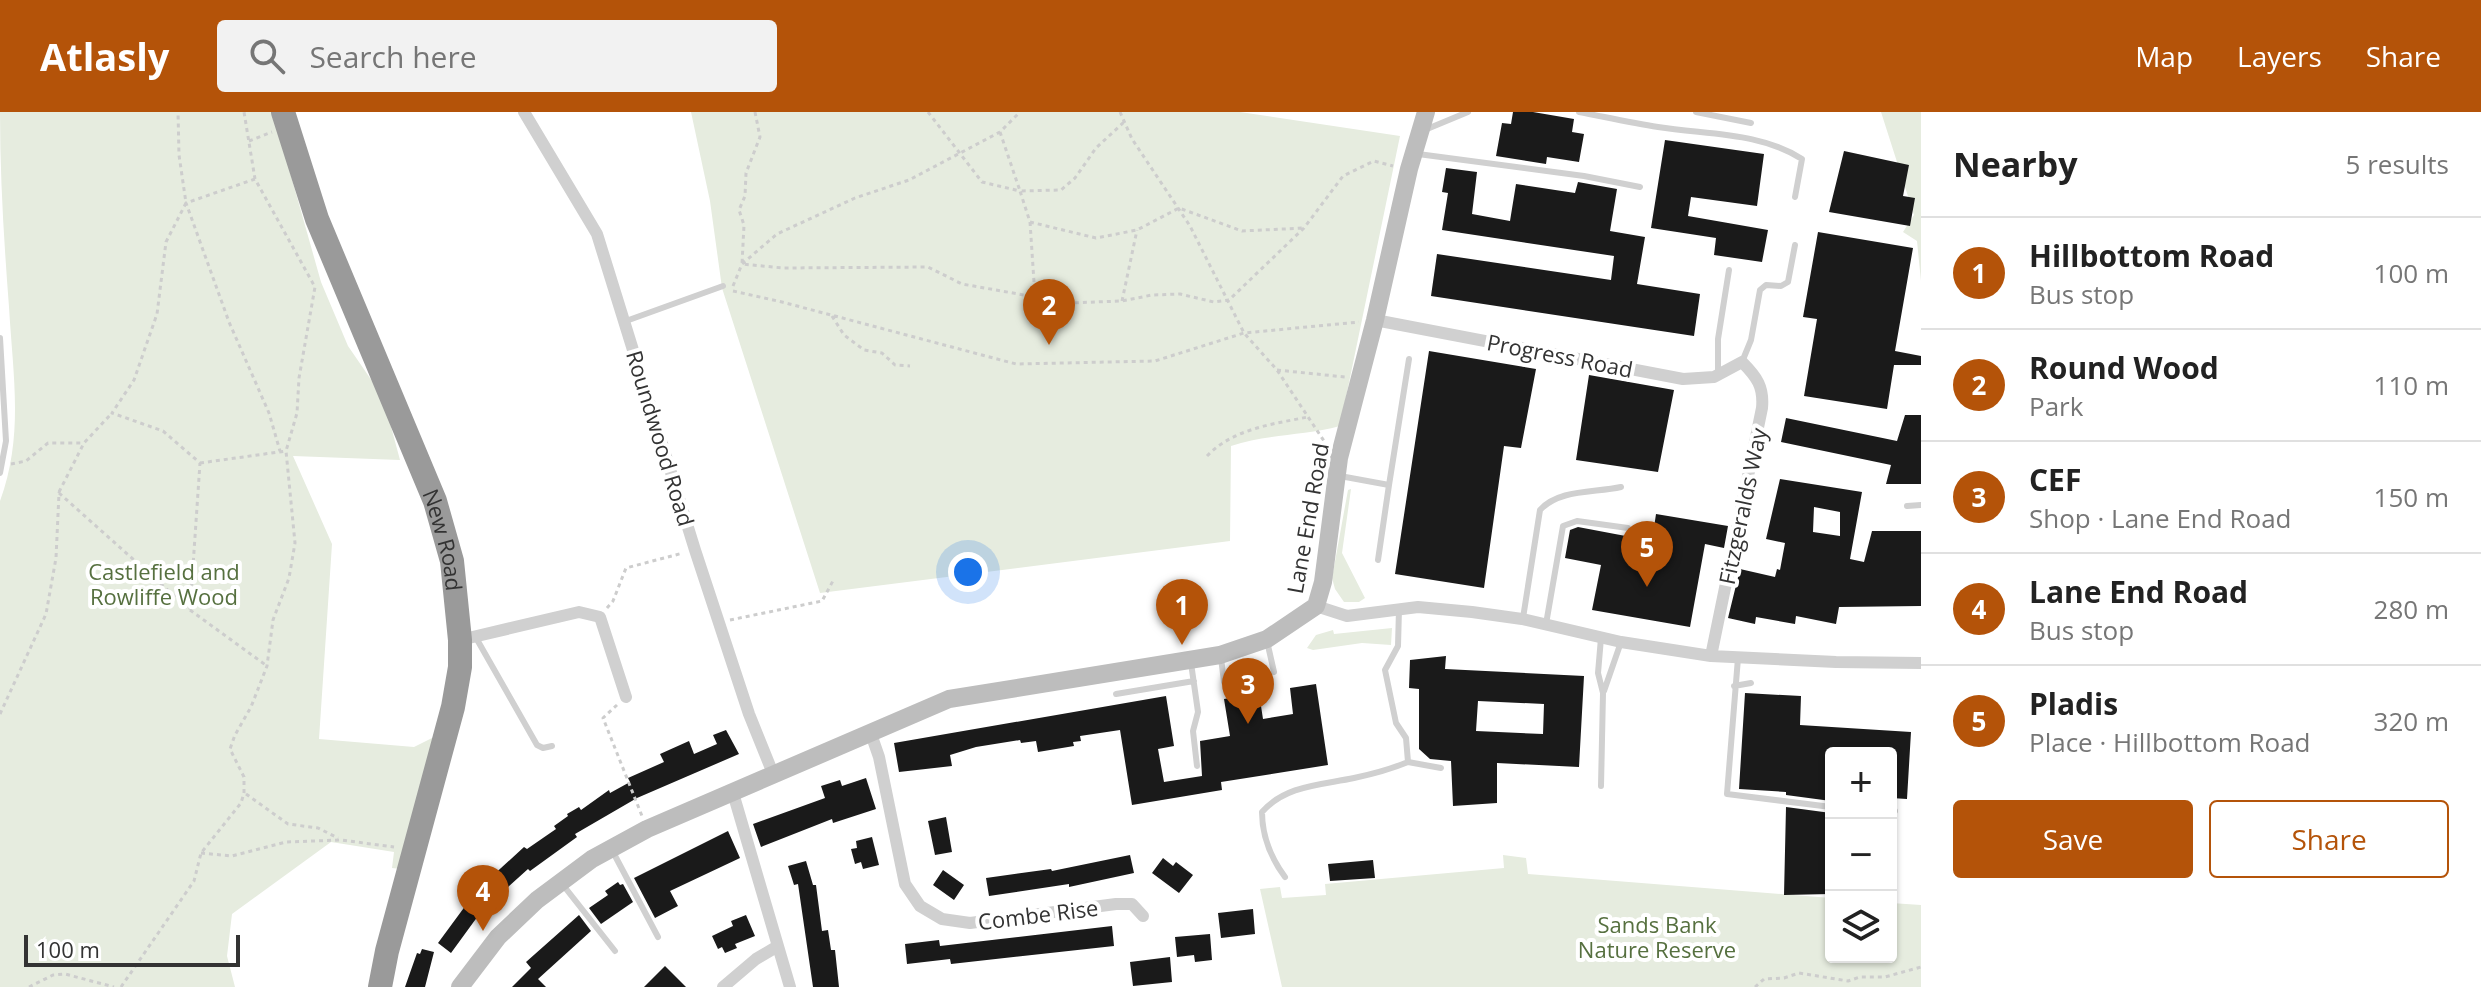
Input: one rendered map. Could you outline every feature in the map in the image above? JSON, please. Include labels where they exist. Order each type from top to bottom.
[{"type":"highway","name":"New Road","points":[[285,119],[317,219],[435,501],[452,561],[468,638],[445,742],[380,987]]},
{"type":"street","name":"Roundwood Road","points":[[524,112],[597,234],[695,550],[749,714],[774,776]]},
{"type":"street","name":"Lane End Road","points":[[460,987],[498,937],[537,900],[610,848],[647,829],[949,699],[1220,655],[1267,639],[1316,606],[1323,582],[1338,467],[1413,153],[1426,112]]},
{"type":"street","name":"Progress Road","points":[[1375,320],[1683,379],[1718,375],[1742,362]]},
{"type":"street","name":"Fitzgeralds Way","points":[[1711,656],[1762,408],[1763,393],[1757,377],[1742,362]]},
{"type":"street","points":[[1316,606],[1347,616],[1418,607],[1472,612],[1522,619],[1621,642],[1711,656],[1921,663]]},
{"type":"street","points":[[468,638],[579,612],[600,617],[626,697]]},
{"type":"street","name":"Combe Rise","points":[[871,734],[879,757],[905,884],[920,906],[942,919],[970,923],[1116,904],[1132,904],[1143,916]]},
{"type":"street","points":[[733,793],[790,987]]},
{"type":"street","points":[[723,987],[756,959],[778,946]]},
{"type":"lane","points":[[1419,132],[1468,112]]},
{"type":"lane","points":[[1579,112],[1658,127],[1755,139],[1783,147],[1802,159],[1795,197]]},
{"type":"lane","points":[[1696,112],[1751,123]]},
{"type":"lane","points":[[1413,153],[1640,187]]},
{"type":"lane","points":[[1742,362],[1751,340],[1760,290],[1766,285],[1781,286],[1788,282],[1795,245]]},
{"type":"lane","points":[[1718,375],[1718,339],[1729,270]]},
{"type":"lane","points":[[626,321],[723,286]]},
{"type":"lane","points":[[0,338],[3,440],[0,473]]},
{"type":"lane","points":[[1378,560],[1409,359]]},
{"type":"lane","points":[[1338,467],[1389,485]]},
{"type":"lane","points":[[1522,619],[1540,510],[1548,501],[1560,496],[1621,487]]},
{"type":"lane","points":[[1907,506],[1921,505]]},
{"type":"lane","points":[[1546,624],[1563,526],[1577,521],[1628,528]]},
{"type":"lane","points":[[1399,609],[1398,646],[1385,670],[1396,723],[1406,738],[1408,762]]},
{"type":"lane","points":[[468,638],[537,745],[543,748],[552,746]]},
{"type":"lane","points":[[1601,638],[1598,673],[1603,693],[1601,786]]},
{"type":"lane","points":[[1267,639],[1274,672]]},
{"type":"lane","points":[[1603,693],[1621,642]]},
{"type":"lane","points":[[1220,655],[1224,682]]},
{"type":"lane","points":[[1738,658],[1727,794],[1825,806]]},
{"type":"lane","points":[[1190,659],[1198,712],[1193,737],[1197,766]]},
{"type":"lane","points":[[1116,694],[1194,681]]},
{"type":"lane","points":[[1734,686],[1751,683]]},
{"type":"lane","points":[[1285,877],[1275,863],[1262,826],[1262,812],[1273,800],[1312,785],[1385,772],[1408,762],[1441,768]]},
{"type":"lane","points":[[610,848],[658,937]]},
{"type":"lane","points":[[560,882],[615,951]]},
{"type":"path","points":[[178,112],[179,155],[186,203],[229,322],[269,413],[280,451]]},
{"type":"path","points":[[121,987],[194,881],[201,853],[241,803],[244,777],[230,749],[267,666],[273,620],[289,578],[295,543],[286,451],[297,413],[299,378],[315,287],[255,179],[244,112]]},
{"type":"path","points":[[755,112],[760,137],[746,173],[745,196],[739,210],[744,225],[742,264],[731,290],[1016,364],[1155,361],[1244,333],[1375,320]]},
{"type":"path","points":[[928,112],[982,182],[1020,191],[1061,190],[1075,178],[1096,148],[1125,121]]},
{"type":"path","points":[[742,264],[777,234],[855,198],[909,180],[1000,132],[1020,112]]},
{"type":"path","points":[[1120,112],[1132,139],[1179,208],[1244,333],[1277,370],[1338,467]]},
{"type":"path","points":[[249,141],[285,119]]},
{"type":"path","points":[[1000,132],[1030,222],[1035,297]]},
{"type":"path","points":[[742,264],[783,268],[928,267],[962,284],[1069,303],[1180,294],[1214,302],[1229,300],[1304,228],[1343,176],[1374,161],[1391,165]]},
{"type":"path","points":[[0,714],[46,614],[56,558],[59,493],[84,443],[112,413],[134,380],[157,314],[166,242],[186,203],[255,179]]},
{"type":"path","points":[[1030,222],[1096,238],[1137,230],[1179,208],[1242,231],[1304,228]]},
{"type":"path","points":[[1122,301],[1137,230]]},
{"type":"path","points":[[832,316],[844,335],[864,350],[882,353],[895,365],[910,366]]},
{"type":"path","points":[[1277,370],[1360,379]]},
{"type":"path","points":[[112,413],[163,431],[200,463],[286,451]]},
{"type":"path","points":[[1207,456],[1232,436],[1308,417]]},
{"type":"path","points":[[14,464],[26,461],[48,443],[84,443]]},
{"type":"path","points":[[190,610],[200,463]]},
{"type":"path","points":[[59,493],[190,610],[267,666]]},
{"type":"path","points":[[600,617],[613,601],[626,568],[695,550]]},
{"type":"path","points":[[719,622],[822,601],[834,579]]},
{"type":"path","points":[[626,697],[603,718],[619,765],[647,829]]},
{"type":"path","points":[[244,793],[288,824],[318,828],[341,840]]},
{"type":"path","points":[[201,853],[232,856],[286,842],[341,840],[399,848]]},
{"type":"path","points":[[1755,987],[1764,979],[1799,973],[1848,981],[1860,977],[1885,977],[1921,967]]},
{"type":"path","points":[[29,987],[53,975],[65,974],[114,987]]},
{"type":"green space","name":"Castlefield and Rowliffe Wood","points":[[0,112],[273,112],[321,282],[348,346],[383,397],[400,460],[293,456],[332,544],[319,739],[414,747],[438,735],[401,869],[392,868],[394,852],[331,842],[232,914],[227,956],[235,987],[0,987],[0,501],[12,453],[15,405]]},
{"type":"green space","points":[[691,112],[1240,112],[1400,136],[1340,426],[1231,446],[1230,541],[820,593],[722,288],[710,201]]},
{"type":"green space","points":[[1881,112],[1921,112],[1921,281],[1917,241],[1903,232],[1914,215]]},
{"type":"green space","points":[[1351,489],[1342,553],[1365,598],[1359,602],[1344,602],[1332,578],[1348,490]]},
{"type":"green space","points":[[1392,628],[1391,645],[1362,643],[1313,650],[1307,648],[1316,635],[1333,630],[1334,634]]},
{"type":"green space","name":"Sands Bank Nature Reserve","points":[[1503,855],[1526,858],[1528,874],[1825,898],[1825,963],[1897,963],[1897,903],[1921,905],[1921,987],[1282,987],[1260,889],[1280,887],[1282,898],[1326,895],[1325,884],[1504,868]]},
{"type":"building","points":[[1513,112],[1574,119],[1572,132],[1584,134],[1579,162],[1547,157],[1546,164],[1496,156],[1502,123],[1511,124]]},
{"type":"building","points":[[1665,140],[1764,154],[1757,206],[1691,197],[1688,216],[1768,230],[1762,262],[1714,255],[1716,238],[1651,228]]},
{"type":"building","points":[[1844,151],[1909,165],[1903,196],[1915,198],[1910,226],[1829,212]]},
{"type":"building","points":[[1446,168],[1477,172],[1472,214],[1510,221],[1516,184],[1575,193],[1578,182],[1617,189],[1610,231],[1645,237],[1637,284],[1700,294],[1694,336],[1431,296],[1437,254],[1611,280],[1614,256],[1442,230],[1448,193],[1442,192]]},
{"type":"building","points":[[1818,232],[1913,248],[1895,351],[1921,356],[1921,365],[1894,365],[1887,409],[1804,396],[1817,319],[1803,317]]},
{"type":"building","points":[[1429,351],[1536,369],[1521,448],[1504,446],[1484,588],[1395,574]]},
{"type":"building","points":[[1589,375],[1674,390],[1658,472],[1576,460]]},
{"type":"building","points":[[1905,415],[1921,415],[1921,484],[1886,484],[1891,465],[1781,442],[1786,418],[1897,441]]},
{"type":"building","points":[[1780,479],[1862,492],[1850,559],[1864,562],[1872,531],[1921,531],[1921,606],[1839,607],[1836,624],[1796,616],[1795,624],[1756,617],[1755,624],[1728,618],[1740,569],[1775,577],[1777,569],[1780,570],[1785,543],[1766,539]],"holes":[[[1814,507],[1840,512],[1840,536],[1813,532]]]},
{"type":"building","points":[[1656,514],[1728,526],[1724,548],[1705,544],[1690,627],[1592,610],[1601,565],[1565,558],[1570,530],[1578,527],[1652,541]]},
{"type":"building","points":[[1446,656],[1445,669],[1584,676],[1579,767],[1497,763],[1497,803],[1453,806],[1451,761],[1430,759],[1419,749],[1419,689],[1409,688],[1410,660]],"holes":[[[1478,701],[1544,704],[1543,734],[1476,731]]]},
{"type":"building","points":[[1316,684],[1328,765],[1221,782],[1222,790],[1132,805],[1120,730],[1080,736],[1081,741],[1073,742],[1074,746],[1038,752],[1036,741],[1021,743],[1020,740],[976,747],[950,755],[952,766],[899,772],[894,743],[1166,696],[1174,746],[1158,749],[1164,782],[1202,776],[1200,741],[1230,736],[1224,699],[1259,693],[1263,719],[1293,714],[1290,688]]},
{"type":"building","points":[[1745,693],[1801,696],[1800,725],[1911,732],[1907,799],[1897,798],[1897,747],[1825,747],[1825,800],[1786,795],[1786,792],[1739,789]]},
{"type":"building","points":[[726,730],[739,754],[637,798],[575,834],[577,837],[530,871],[528,869],[497,897],[494,894],[451,953],[438,943],[477,890],[524,847],[527,849],[556,829],[554,826],[567,814],[579,807],[581,810],[609,790],[610,793],[630,782],[628,778],[664,762],[660,754],[689,741],[694,754],[717,744],[713,735]]},
{"type":"building","points":[[866,778],[876,809],[833,823],[832,819],[761,847],[753,824],[825,798],[821,786],[840,780],[842,786]]},
{"type":"building","points":[[1786,807],[1825,812],[1825,894],[1784,895]]},
{"type":"building","points":[[946,817],[952,852],[935,855],[928,821]]},
{"type":"building","points":[[728,831],[740,858],[670,891],[678,906],[655,918],[634,878]]},
{"type":"building","points":[[872,837],[879,865],[863,869],[861,862],[855,864],[851,849],[857,848],[856,841]]},
{"type":"building","points":[[1130,855],[1134,873],[1069,887],[1069,884],[989,896],[986,878],[1052,871]]},
{"type":"building","points":[[1163,858],[1173,866],[1176,862],[1193,875],[1179,893],[1152,873]]},
{"type":"building","points":[[1373,860],[1375,878],[1330,881],[1328,864]]},
{"type":"building","points":[[806,861],[813,885],[816,885],[822,931],[828,930],[831,950],[835,950],[839,987],[813,987],[798,884],[794,885],[788,866]]},
{"type":"building","points":[[943,870],[964,885],[954,900],[933,885]]},
{"type":"building","points":[[618,882],[623,884],[633,902],[601,924],[589,908],[608,895],[605,891]]},
{"type":"building","points":[[1253,909],[1255,934],[1221,938],[1218,913]]},
{"type":"building","points":[[579,915],[591,931],[538,979],[546,987],[512,987],[531,968],[526,962]]},
{"type":"building","points":[[746,915],[755,936],[735,944],[737,948],[725,953],[722,947],[718,949],[712,936],[733,926],[731,921]]},
{"type":"building","points":[[1112,926],[1114,946],[951,964],[950,959],[907,964],[905,944],[939,940],[940,946]]},
{"type":"building","points":[[1210,934],[1212,960],[1195,962],[1194,955],[1177,957],[1175,937]]},
{"type":"building","points":[[422,949],[434,952],[425,987],[405,987],[417,953],[420,954]]},
{"type":"building","points":[[1170,957],[1172,982],[1133,986],[1130,962]]},
{"type":"building","points":[[665,966],[686,987],[644,987]]},
{"type":"place","name":"Round Wood","points":[[1049,345]]},
{"type":"place","name":"Pladis","points":[[1647,587]]},
{"type":"place","name":"Hillbottom Road","points":[[1182,645]]},
{"type":"place","name":"CEF","points":[[1248,724]]},
{"type":"place","name":"Lane End Road","points":[[483,931]]}]
